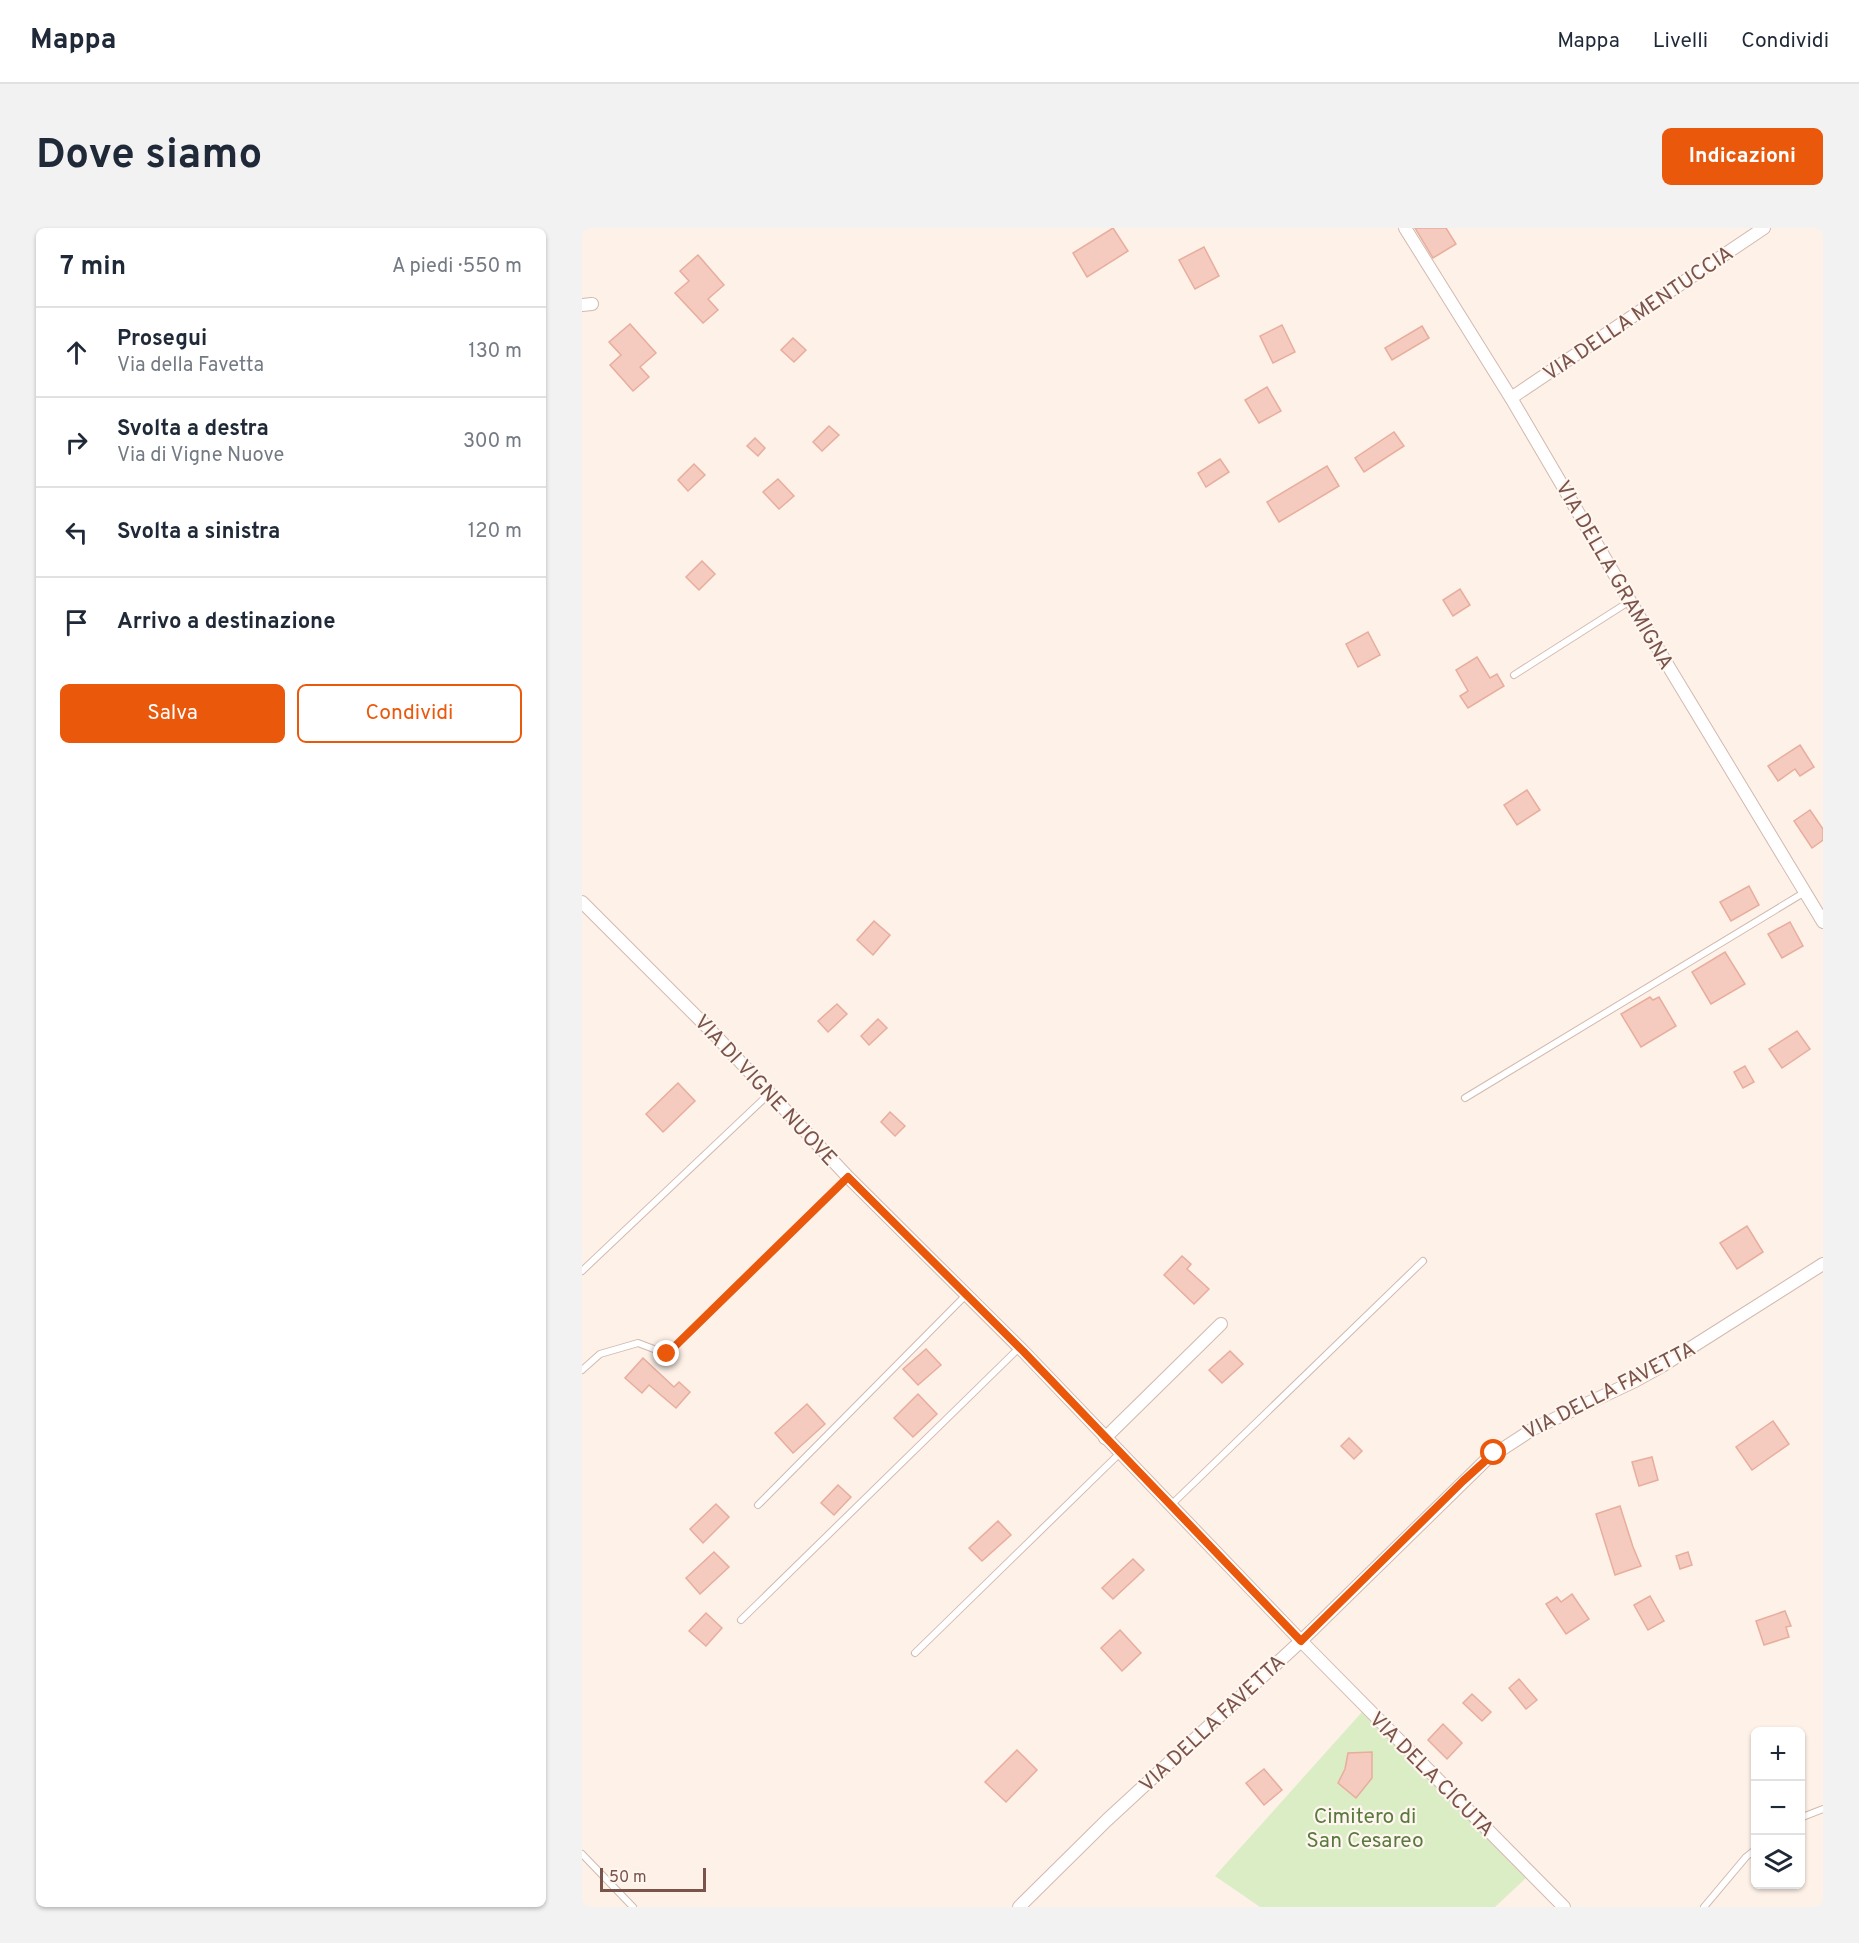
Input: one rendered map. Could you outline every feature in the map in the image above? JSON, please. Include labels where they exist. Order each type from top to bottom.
[{"type":"street","name":"VIA DELLA GRAMIGNA","points":[[1405,228],[1511,398],[1823,922]]},
{"type":"street","name":"VIA DELLA MENTUCCIA","points":[[1511,398],[1764,228]]},
{"type":"street","name":"VIA DI VIGNE NUOVE","points":[[582,902],[717,1037],[848,1177],[1019,1347],[1301,1641]]},
{"type":"street","name":"VIA DELLA FAVETTA","points":[[1019,1907],[1107,1820],[1301,1641],[1494,1453],[1533,1429],[1655,1370],[1823,1264]]},
{"type":"street","points":[[1106,1437],[1221,1324]]},
{"type":"street","name":"VIA DELA CICUTA","points":[[1301,1641],[1564,1907]]},
{"type":"lane","points":[[1514,675],[1630,601]]},
{"type":"lane","points":[[1465,1098],[1805,892]]},
{"type":"lane","points":[[582,1271],[770,1093]]},
{"type":"lane","points":[[582,1370],[600,1354],[638,1343],[667,1354],[848,1177]]},
{"type":"lane","points":[[1170,1505],[1423,1260]]},
{"type":"lane","points":[[758,1505],[966,1295]]},
{"type":"lane","points":[[741,1620],[1019,1347]]},
{"type":"lane","points":[[915,1653],[1120,1453]]},
{"type":"lane","points":[[1805,1816],[1823,1809]]},
{"type":"lane","points":[[1704,1907],[1751,1853]]},
{"type":"lane","points":[[582,1854],[633,1907]]},
{"type":"green space","name":"Cimitero di San Cesareo","points":[[1362,1712],[1526,1878],[1495,1907],[1260,1907],[1215,1876]]},
{"type":"building","points":[[1113,228],[1128,251],[1087,277],[1073,253]]},
{"type":"building","points":[[1415,228],[1446,228],[1456,244],[1433,258]]},
{"type":"building","points":[[1204,247],[1219,276],[1195,289],[1179,260]]},
{"type":"building","points":[[698,255],[724,285],[708,299],[718,310],[703,323],[675,293],[689,281],[680,271]]},
{"type":"building","points":[[630,324],[656,353],[640,367],[649,377],[633,391],[610,365],[621,355],[609,342]]},
{"type":"building","points":[[1282,325],[1295,352],[1273,363],[1260,336]]},
{"type":"building","points":[[1422,326],[1429,338],[1392,360],[1385,348]]},
{"type":"building","points":[[793,338],[806,350],[794,362],[781,350]]},
{"type":"building","points":[[1267,387],[1281,411],[1259,423],[1245,400]]},
{"type":"building","points":[[829,426],[839,435],[822,451],[813,442]]},
{"type":"building","points":[[1394,432],[1404,446],[1364,472],[1355,458]]},
{"type":"building","points":[[755,438],[765,448],[758,456],[747,446]]},
{"type":"building","points":[[1220,459],[1229,472],[1206,487],[1198,473]]},
{"type":"building","points":[[694,464],[705,475],[688,491],[678,480]]},
{"type":"building","points":[[1327,466],[1339,486],[1279,522],[1267,502]]},
{"type":"building","points":[[778,479],[794,496],[779,509],[763,492]]},
{"type":"building","points":[[702,561],[715,574],[699,590],[686,577]]},
{"type":"building","points":[[1460,589],[1470,605],[1453,616],[1443,600]]},
{"type":"building","points":[[1368,632],[1380,655],[1358,667],[1346,644]]},
{"type":"building","points":[[1477,657],[1490,678],[1497,674],[1504,686],[1468,708],[1460,696],[1468,691],[1456,670]]},
{"type":"building","points":[[1800,745],[1814,767],[1800,776],[1795,769],[1778,781],[1768,766]]},
{"type":"building","points":[[1527,790],[1540,810],[1517,825],[1504,805]]},
{"type":"building","points":[[1810,810],[1823,829],[1823,840],[1812,848],[1794,821]]},
{"type":"building","points":[[1749,886],[1759,905],[1731,921],[1720,902]]},
{"type":"building","points":[[874,921],[890,935],[873,955],[857,940]]},
{"type":"building","points":[[1790,922],[1803,946],[1782,958],[1768,934]]},
{"type":"building","points":[[1725,952],[1745,984],[1711,1004],[1692,972]]},
{"type":"building","points":[[1650,997],[1653,1000],[1659,997],[1676,1026],[1641,1047],[1621,1014]]},
{"type":"building","points":[[837,1004],[847,1014],[828,1032],[818,1021]]},
{"type":"building","points":[[878,1019],[887,1028],[869,1045],[861,1036]]},
{"type":"building","points":[[1797,1031],[1810,1049],[1782,1068],[1769,1049]]},
{"type":"building","points":[[1745,1066],[1754,1082],[1743,1088],[1734,1072]]},
{"type":"building","points":[[678,1083],[695,1101],[663,1132],[646,1114]]},
{"type":"building","points":[[890,1112],[905,1126],[895,1136],[881,1122]]},
{"type":"building","points":[[1747,1226],[1763,1252],[1737,1269],[1720,1243]]},
{"type":"building","points":[[1182,1256],[1191,1264],[1187,1269],[1209,1289],[1194,1304],[1164,1275]]},
{"type":"building","points":[[926,1349],[941,1365],[918,1385],[903,1369]]},
{"type":"building","points":[[1230,1351],[1243,1364],[1222,1383],[1209,1370]]},
{"type":"building","points":[[643,1358],[674,1387],[679,1382],[690,1392],[676,1408],[649,1385],[642,1393],[625,1378]]},
{"type":"building","points":[[918,1394],[937,1414],[913,1437],[894,1418]]},
{"type":"building","points":[[807,1404],[825,1424],[793,1453],[775,1433]]},
{"type":"building","points":[[1773,1421],[1789,1444],[1752,1470],[1736,1447]]},
{"type":"building","points":[[1349,1438],[1362,1451],[1354,1459],[1341,1446]]},
{"type":"building","points":[[1652,1457],[1658,1480],[1639,1486],[1632,1462]]},
{"type":"building","points":[[838,1485],[851,1497],[834,1515],[821,1503]]},
{"type":"building","points":[[716,1504],[729,1517],[703,1543],[690,1529]]},
{"type":"building","points":[[1620,1506],[1641,1566],[1615,1575],[1596,1514]]},
{"type":"building","points":[[998,1521],[1011,1535],[982,1561],[969,1548]]},
{"type":"building","points":[[714,1552],[729,1567],[700,1594],[686,1578]]},
{"type":"building","points":[[1688,1552],[1692,1565],[1680,1569],[1676,1556]]},
{"type":"building","points":[[1133,1559],[1144,1570],[1113,1599],[1102,1588]]},
{"type":"building","points":[[1572,1594],[1589,1619],[1566,1634],[1546,1604],[1557,1597],[1561,1602]]},
{"type":"building","points":[[1650,1596],[1664,1621],[1648,1630],[1634,1605]]},
{"type":"building","points":[[1785,1611],[1791,1626],[1786,1627],[1789,1637],[1764,1645],[1756,1621]]},
{"type":"building","points":[[706,1613],[722,1628],[706,1646],[689,1631]]},
{"type":"building","points":[[1120,1630],[1141,1653],[1122,1671],[1101,1648]]},
{"type":"building","points":[[1519,1679],[1537,1700],[1526,1709],[1509,1688]]},
{"type":"building","points":[[1472,1694],[1491,1712],[1482,1721],[1463,1703]]},
{"type":"building","points":[[1443,1724],[1462,1743],[1447,1759],[1428,1740]]},
{"type":"building","points":[[1017,1750],[1037,1770],[1006,1802],[985,1782]]},
{"type":"building","points":[[1372,1752],[1372,1778],[1356,1798],[1338,1783],[1345,1769],[1348,1753]]},
{"type":"building","points":[[1264,1769],[1282,1790],[1264,1805],[1246,1783]]},
{"type":"route","points":[[667,1354],[848,1177],[1023,1351],[1301,1641],[1494,1453]]}]
